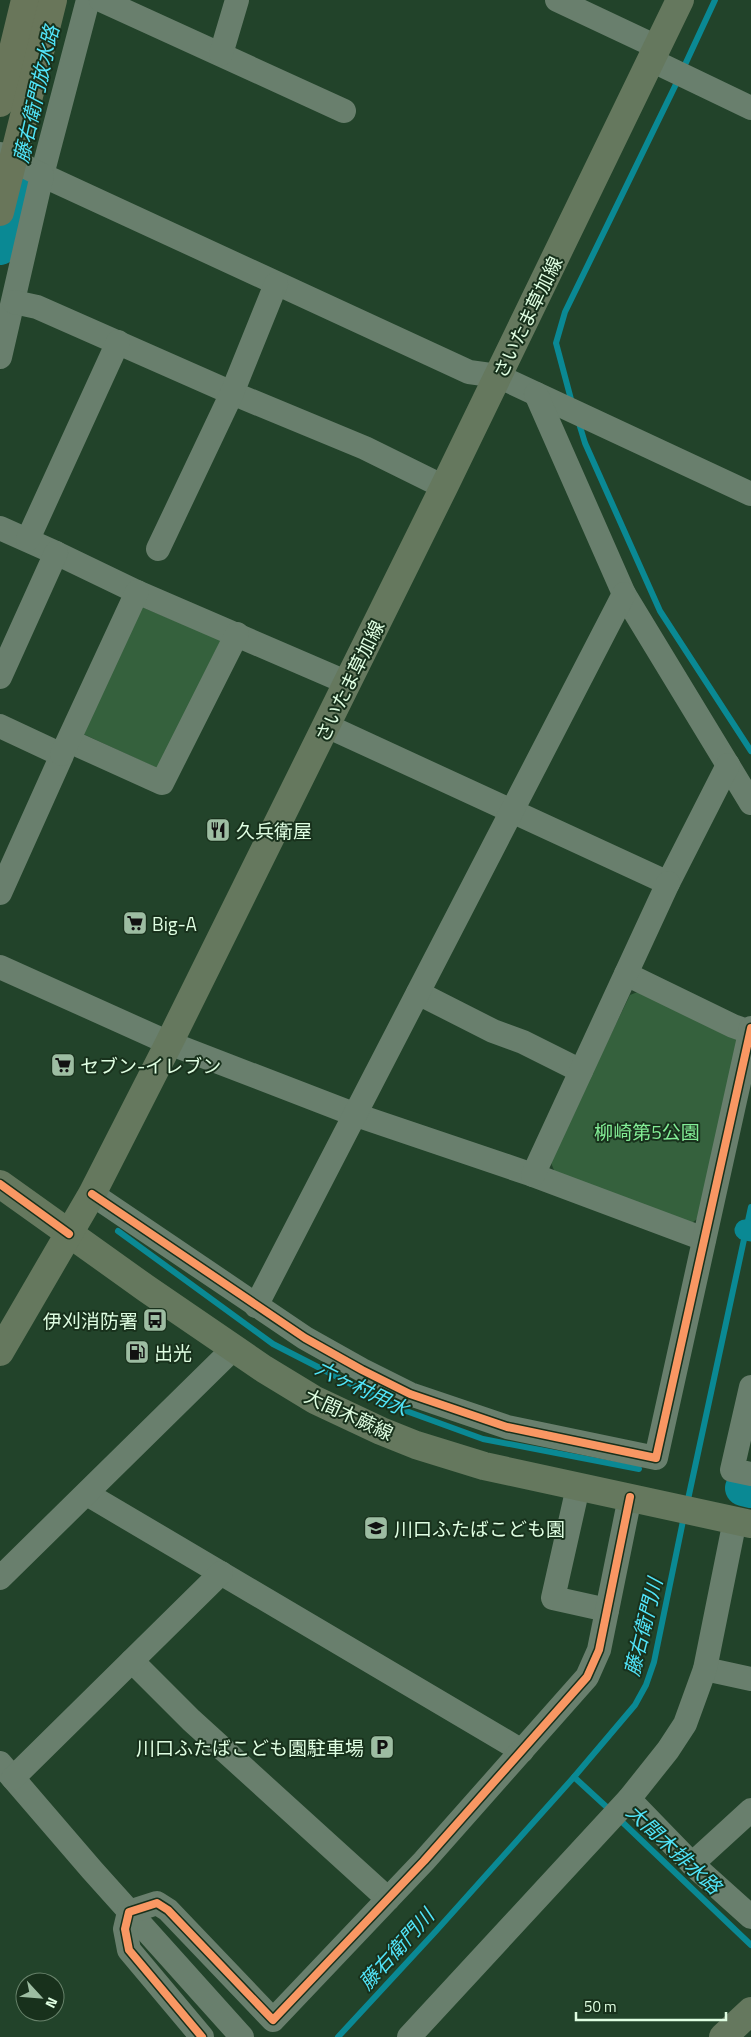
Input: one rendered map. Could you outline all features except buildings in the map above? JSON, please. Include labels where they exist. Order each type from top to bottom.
[{"type":"highway","points":[[0,103],[25,0]]},
{"type":"highway","points":[[0,212],[6,157],[53,0]]},
{"type":"main road","name":"さいたま草加線","points":[[0,1352],[92,1194],[327,726],[498,376],[668,64],[680,0]]},
{"type":"main road","name":"大間木蕨線","points":[[0,1184],[233,1349],[315,1400],[381,1431],[416,1445],[484,1466],[733,1520]]},
{"type":"main road","points":[[722,2037],[751,2011]]},
{"type":"street","points":[[0,357],[42,175],[88,0]]},
{"type":"street","points":[[101,0],[344,111]]},
{"type":"street","points":[[221,54],[237,0]]},
{"type":"street","points":[[557,0],[668,64],[751,108]]},
{"type":"street","points":[[6,157],[469,372],[498,376],[751,494]]},
{"type":"street","points":[[158,549],[232,393],[276,284]]},
{"type":"street","points":[[14,302],[37,307],[232,393],[365,448],[444,487]]},
{"type":"street","points":[[28,540],[118,342]]},
{"type":"street","points":[[536,394],[624,594],[751,804]]},
{"type":"street","points":[[0,528],[137,592],[348,682]]},
{"type":"street","points":[[0,677],[56,553]]},
{"type":"street","points":[[0,893],[137,592]]},
{"type":"street","points":[[256,1306],[356,1116],[624,594]]},
{"type":"street","points":[[0,726],[162,783],[237,634]]},
{"type":"street","points":[[327,726],[668,883]]},
{"type":"street","points":[[533,1175],[668,883],[728,765]]},
{"type":"street","points":[[0,967],[169,1043],[356,1116],[533,1175],[704,1239]]},
{"type":"street","points":[[92,1194],[305,1338],[410,1394],[507,1427],[656,1458],[751,1030],[733,1026],[626,974]]},
{"type":"street","points":[[418,993],[493,1031],[523,1042],[581,1072]]},
{"type":"street","points":[[0,1578],[233,1349]]},
{"type":"street","points":[[751,1387],[732,1470],[751,1474]]},
{"type":"street","points":[[578,1487],[553,1598],[607,1610]]},
{"type":"street","points":[[87,1494],[522,1751]]},
{"type":"street","points":[[129,1912],[156,1904],[168,1910],[273,2020],[388,1899],[587,1678],[599,1650],[607,1610],[642,1500]]},
{"type":"street","points":[[409,2037],[629,1799],[668,1750],[685,1724],[705,1669],[733,1520]]},
{"type":"street","points":[[221,1574],[132,1661],[7,1770],[129,1912],[242,2037]]},
{"type":"street","points":[[132,1661],[191,1720],[388,1899]]},
{"type":"street","points":[[705,1669],[751,1679]]},
{"type":"street","points":[[629,1799],[692,1864],[751,1917]]},
{"type":"street","points":[[692,1864],[751,1810]]},
{"type":"street","points":[[129,1912],[124,1929],[129,1950],[202,2037]]},
{"type":"green space","points":[[139,606],[224,641],[161,770],[81,733]]},
{"type":"green space","name":"柳崎第5公園","points":[[640,991],[738,1038],[704,1214],[689,1225],[557,1178],[550,1160],[630,995]]},
{"type":"waterway","points":[[683,69],[715,0]]},
{"type":"waterway","points":[[572,403],[556,343],[565,312],[679,78]]},
{"type":"waterway","name":"藤右衛門放水路","points":[[0,247],[16,177]]},
{"type":"waterway","points":[[578,420],[585,443],[660,611],[751,751]]},
{"type":"waterway","name":"藤右衛門川","points":[[687,1504],[751,1207]]},
{"type":"waterway","name":"藤右衛門川","points":[[745,1230],[751,1231]]},
{"type":"waterway","name":"六ヶ村用水","points":[[118,1231],[273,1344],[398,1408],[483,1439],[639,1469]]},
{"type":"waterway","name":"六ヶ村用水","points":[[743,1488],[751,1490]]},
{"type":"waterway","name":"藤右衛門川","points":[[338,2037],[574,1777],[635,1705],[646,1685],[654,1662],[684,1516]]},
{"type":"waterway","name":"大間木排水路","points":[[574,1777],[611,1811]]},
{"type":"waterway","name":"大間木排水路","points":[[618,1818],[751,1945]]},
{"type":"cycle path","points":[[92,1194],[305,1338],[410,1394],[507,1427],[656,1458],[751,1028]]},
{"type":"cycle path","points":[[0,1184],[69,1234]]},
{"type":"cycle path","points":[[202,2037],[129,1950],[125,1929],[129,1912],[157,1903],[168,1910],[273,2020],[424,1861],[587,1677],[599,1650],[630,1497]]},
{"type":"place","name":"久兵衛屋","points":[[218,830]]},
{"type":"place","name":"Big-A","points":[[135,923]]},
{"type":"place","name":"セブン-イレブン","points":[[63,1065]]},
{"type":"place","name":"伊刈消防署","points":[[155,1320]]},
{"type":"place","name":"出光","points":[[137,1352]]},
{"type":"place","name":"川口ふたばこども園","points":[[376,1528]]},
{"type":"place","name":"川口ふたばこども園駐車場","points":[[382,1747]]}]
